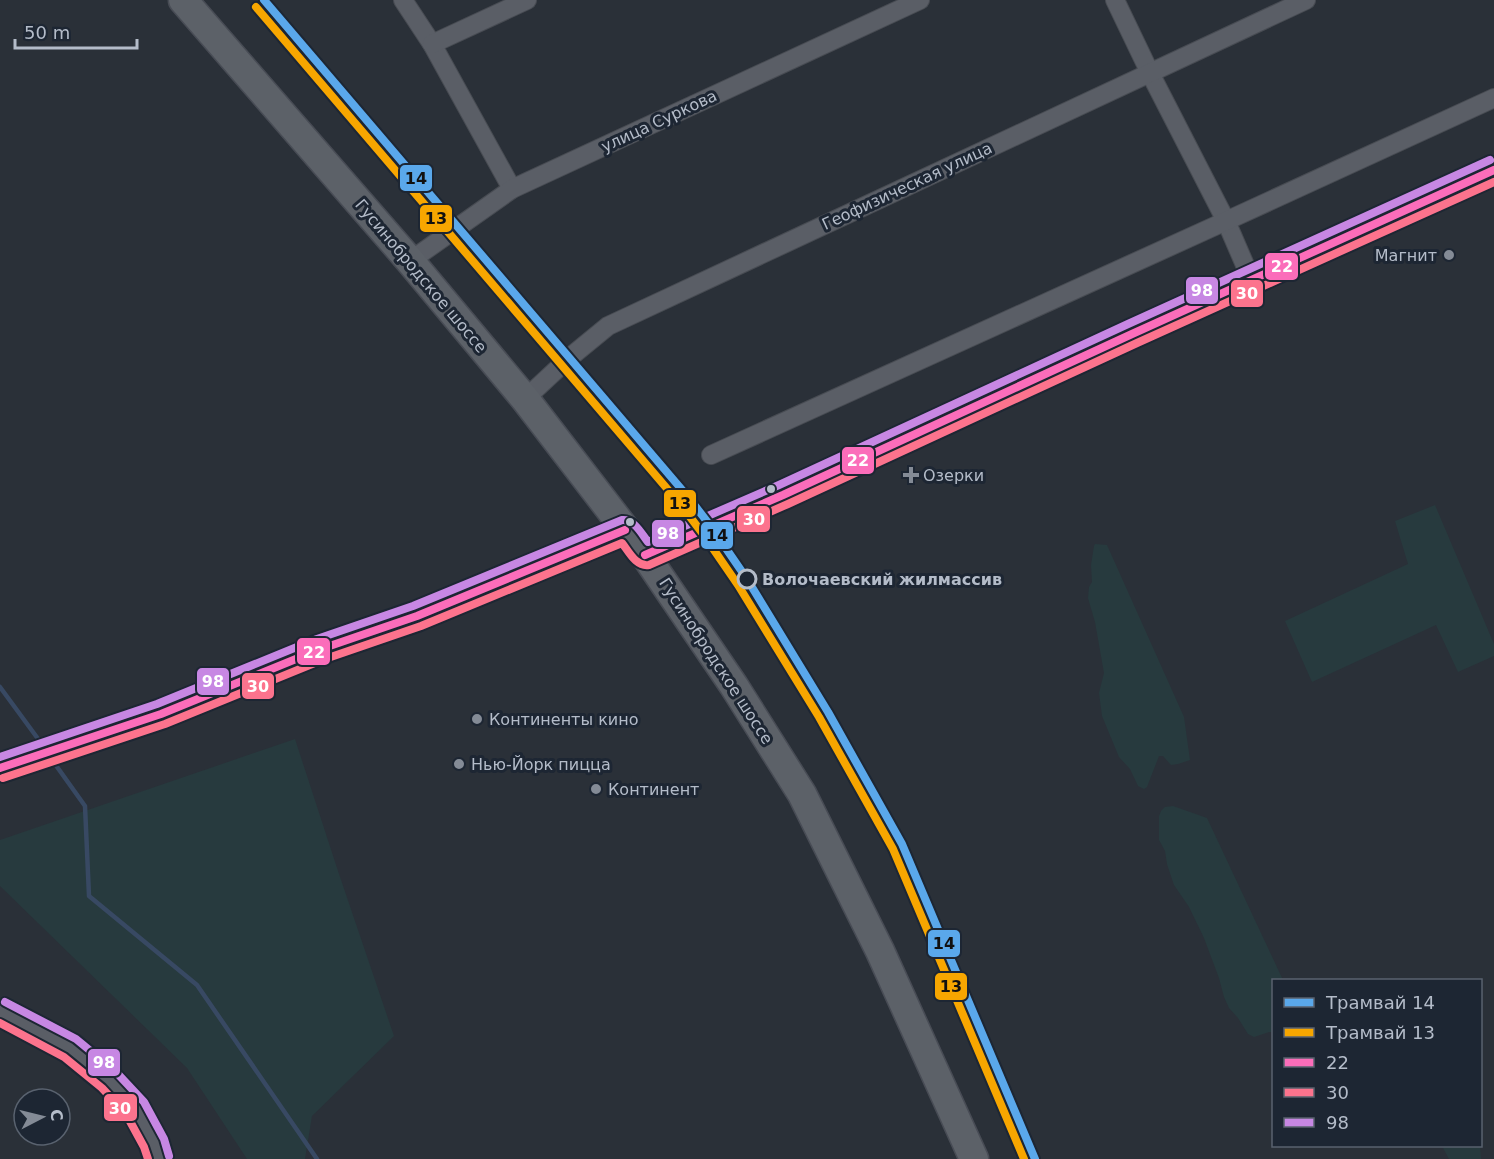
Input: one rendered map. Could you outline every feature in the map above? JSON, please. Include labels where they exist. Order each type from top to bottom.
[{"type":"main road","name":"Гусинобродское шоссе","points":[[183,0],[410,261],[525,399],[645,555],[734,686],[802,794],[880,951],[974,1159]]},
{"type":"main road","points":[[645,555],[810,484],[1251,279],[1494,170]]},
{"type":"street","points":[[403,0],[432,44],[512,189]]},
{"type":"street","points":[[432,44],[527,0]]},
{"type":"street","name":"улица Суркова","points":[[410,261],[512,189],[920,0]]},
{"type":"street","points":[[1115,0],[1226,221],[1251,279]]},
{"type":"street","name":"Геофизическая улица","points":[[525,399],[608,326],[1306,0]]},
{"type":"street","points":[[711,455],[1494,98]]},
{"type":"street","points":[[0,768],[161,714],[318,650],[417,616],[625,530]]},
{"type":"street","points":[[0,1011],[70,1048],[109,1080],[135,1108],[154,1143],[159,1159]]},
{"type":"green space","points":[[1435,505],[1494,644],[1494,656],[1458,672],[1436,625],[1312,682],[1285,621],[1408,564],[1395,521]]},
{"type":"green space","points":[[1095,544],[1107,545],[1184,717],[1190,760],[1171,765],[1163,756],[1159,756],[1147,787],[1144,789],[1138,786],[1130,769],[1119,757],[1102,716],[1099,693],[1104,673],[1095,622],[1088,598],[1092,582],[1091,565]]},
{"type":"green space","points":[[295,739],[394,1036],[312,1116],[305,1159],[247,1159],[187,1068],[0,886],[0,840]]},
{"type":"green space","points":[[1173,806],[1207,818],[1283,979],[1272,979],[1272,1032],[1254,1037],[1248,1034],[1229,1008],[1204,938],[1189,907],[1174,885],[1165,851],[1159,840],[1159,816],[1165,807]]},
{"type":"green space","points":[[1443,1147],[1480,1147],[1481,1159],[1449,1159]]},
{"type":"waterway","points":[[0,687],[44,747]]},
{"type":"waterway","points":[[50,757],[85,806],[89,896],[197,985],[317,1159]]},
{"type":"tram line","name":"14","points":[[264,0],[689,498],[747,579],[828,712],[902,844],[1035,1159]]},
{"type":"tram line","name":"13","points":[[256,7],[681,505],[738,585],[819,717],[893,849],[1024,1159]]},
{"type":"transit line","name":"98","points":[[0,757],[157,704],[314,640],[413,606],[622,520],[634,524],[648,542],[779,485],[1490,160]]},
{"type":"transit line","name":"22","points":[[645,555],[783,495],[1494,170]]},
{"type":"transit line","name":"30","points":[[3,778],[165,724],[322,660],[421,626],[622,543],[640,564],[649,565],[788,504],[1494,182]]},
{"type":"transit line","name":"22","points":[[0,768],[161,714],[318,650],[417,616],[625,530]]},
{"type":"transit line","name":"98","points":[[5,1002],[76,1039],[116,1072],[144,1102],[164,1139],[169,1156]]},
{"type":"transit line","name":"30","points":[[0,1023],[64,1057],[102,1088],[126,1114],[148,1159]]},
{"type":"place","name":"Магнит","points":[[1449,255]]},
{"type":"place","name":"Озерки","points":[[911,475]]},
{"type":"place","name":"Волочаевский жилмассив","points":[[747,579]]},
{"type":"place","name":"Континенты кино","points":[[477,719]]},
{"type":"place","name":"Нью-Йорк пицца","points":[[459,764]]},
{"type":"place","name":"Континент","points":[[596,789]]}]
